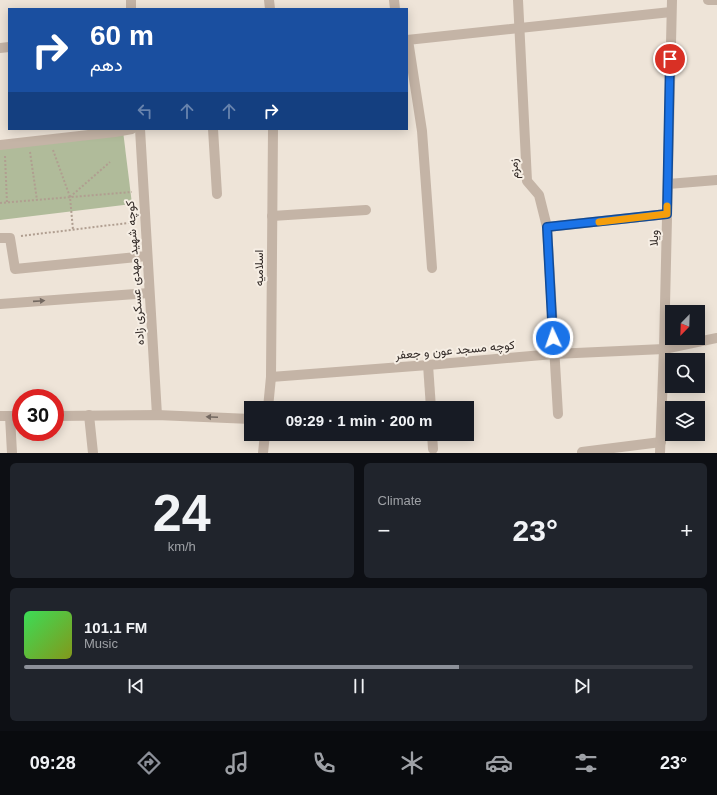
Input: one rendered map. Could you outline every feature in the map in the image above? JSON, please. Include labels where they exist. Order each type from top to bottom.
[{"type":"street","name":"زمزم","points":[[518,0],[527,181],[539,195],[547,227],[558,414]]},
{"type":"street","name":"ویلا","points":[[660,453],[664,349],[672,0]]},
{"type":"street","points":[[708,0],[717,0]]},
{"type":"street","points":[[408,40],[671,12]]},
{"type":"street","points":[[408,46],[422,130],[432,268]]},
{"type":"street","points":[[2,145],[125,130]]},
{"type":"street","name":"کوچه شهید مهدی عسکری زاده","points":[[140,130],[157,415]]},
{"type":"street","points":[[213,130],[217,194]]},
{"type":"street","name":"اسلامیه","points":[[269,401],[271,377],[273,130]]},
{"type":"street","points":[[668,184],[717,180]]},
{"type":"street","points":[[272,216],[366,210]]},
{"type":"street","points":[[547,227],[667,214]]},
{"type":"street","points":[[5,238],[15,269],[147,256]]},
{"type":"street","points":[[0,304],[149,294]]},
{"type":"street","name":"کوچه مسجد عون و جعفر","points":[[271,377],[554,354],[664,349],[717,338]]},
{"type":"street","points":[[428,365],[431,401]]},
{"type":"street","points":[[89,415],[93,453]]},
{"type":"street","points":[[64,416],[157,415],[244,419]]},
{"type":"street","points":[[5,416],[12,453]]},
{"type":"street","points":[[263,453],[264,441]]},
{"type":"street","points":[[432,441],[433,449]]},
{"type":"street","points":[[582,452],[660,442]]},
{"type":"path","points":[[50,140],[70,197],[73,230]]},
{"type":"path","points":[[29,142],[37,200]]},
{"type":"path","points":[[2,145],[7,203]]},
{"type":"path","points":[[70,197],[110,162]]},
{"type":"path","points":[[0,203],[143,191]]},
{"type":"path","points":[[5,238],[145,221]]},
{"type":"green space","points":[[123,131],[132,204],[0,220],[0,145]]},
{"type":"slow traffic","points":[[599,222],[667,214],[667,206]]},
{"type":"route","points":[[553,338],[547,227],[667,214],[670,59]]}]
